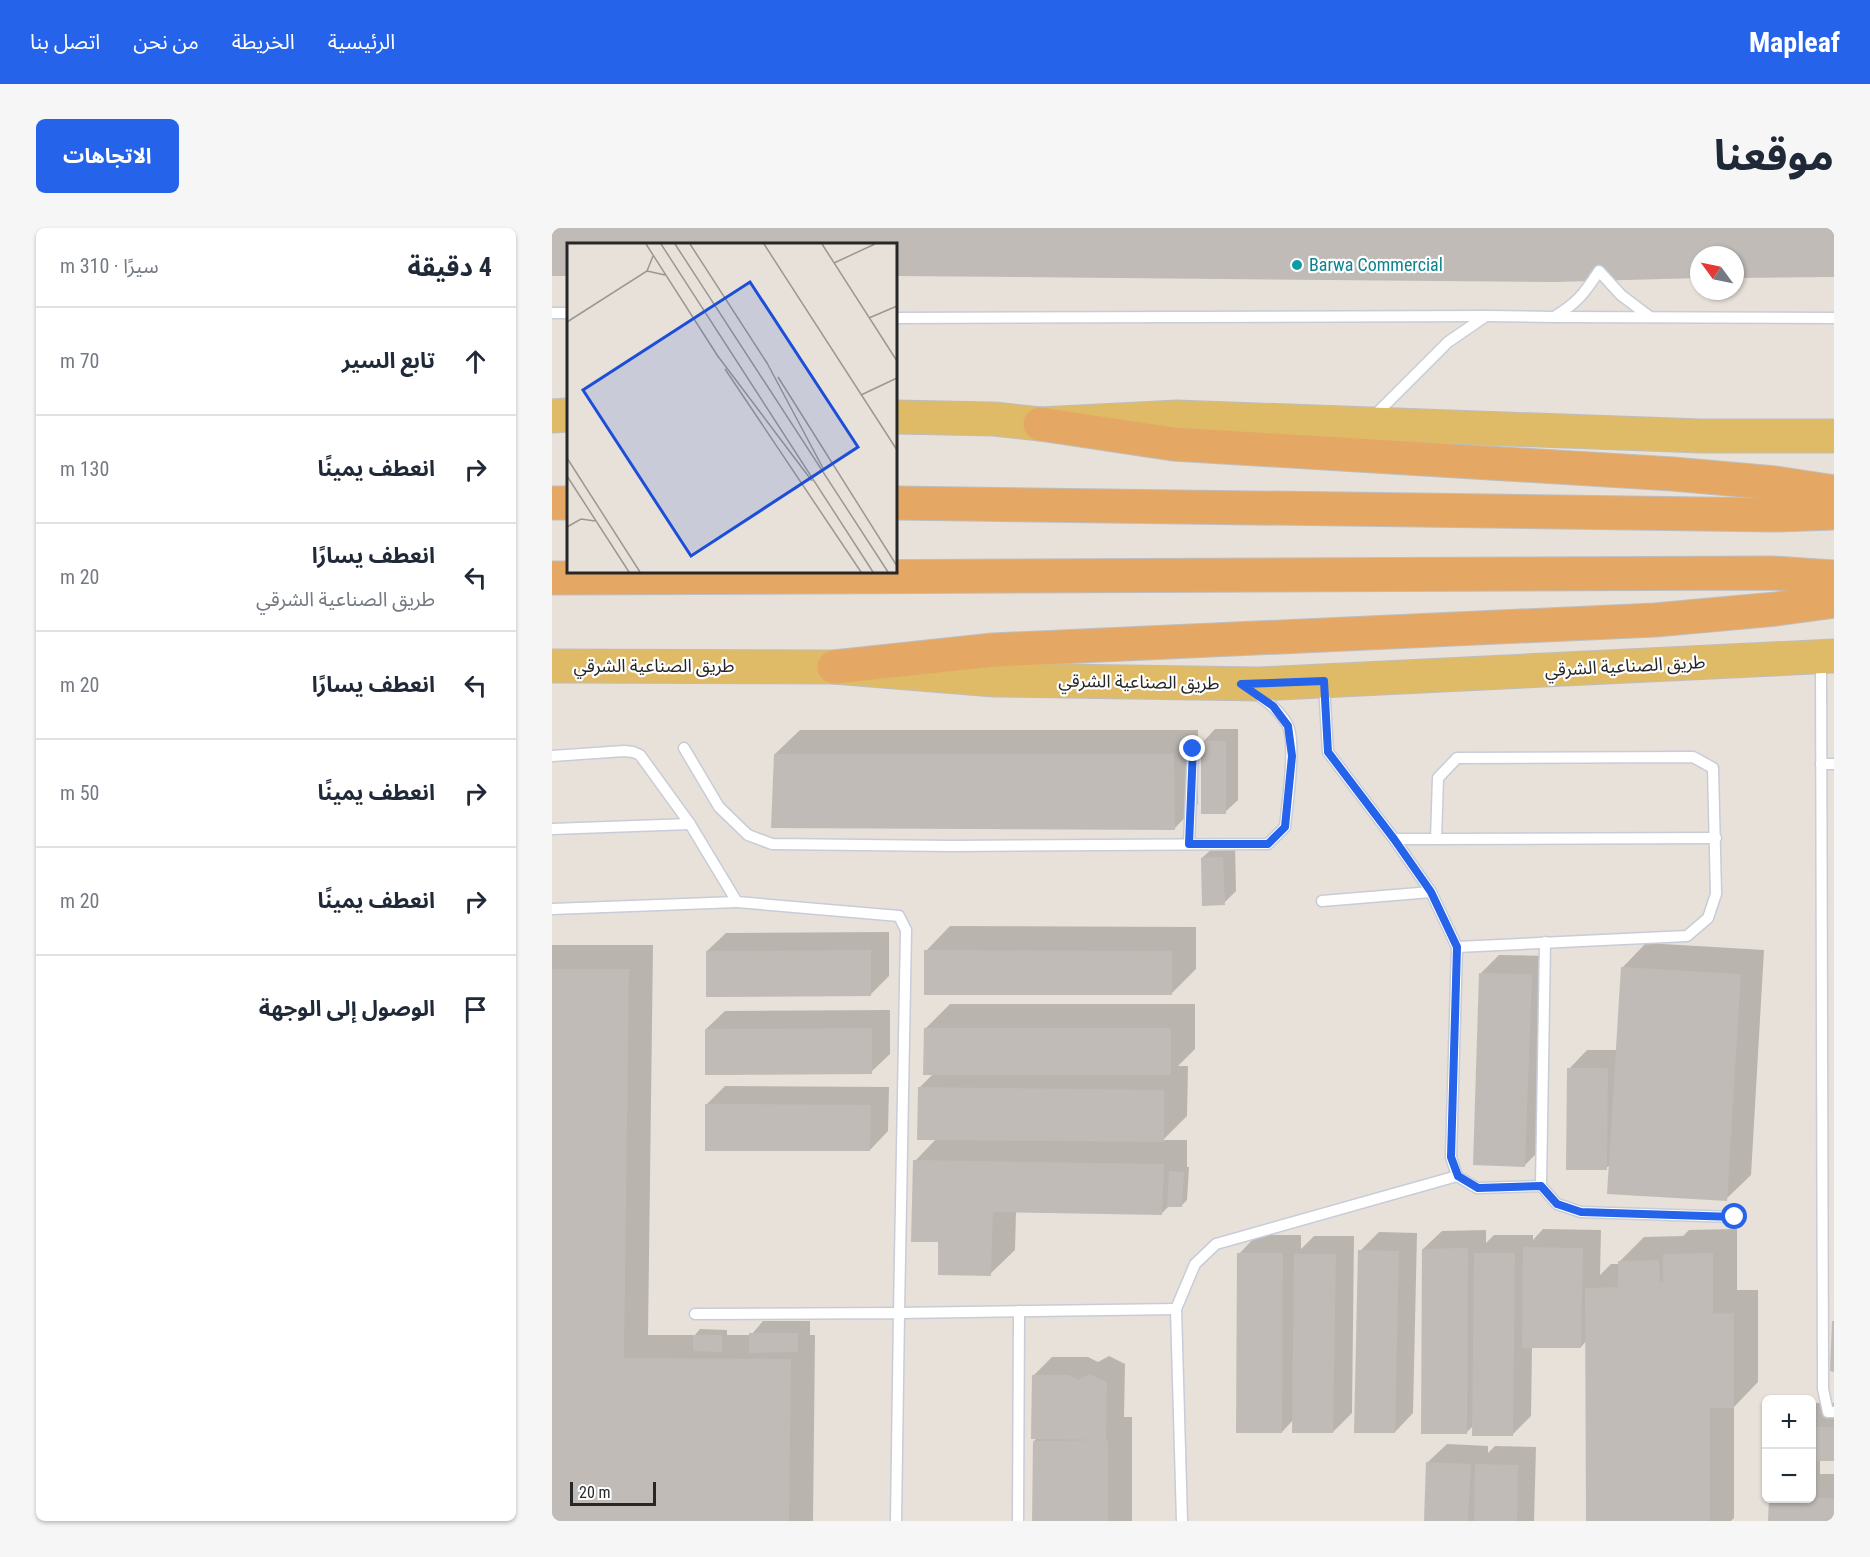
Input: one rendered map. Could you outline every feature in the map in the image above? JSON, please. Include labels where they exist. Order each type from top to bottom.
[{"type":"highway","points":[[1040,424],[1173,444],[1673,474],[1774,483],[1834,492]]},
{"type":"highway","points":[[897,503],[1774,515],[1834,513]]},
{"type":"highway","points":[[552,578],[1772,573],[1834,577]]},
{"type":"highway","points":[[834,667],[993,650],[1655,620],[1776,609],[1834,601]]},
{"type":"main road","points":[[552,416],[567,415]]},
{"type":"main road","points":[[897,417],[994,419],[1040,424],[1177,417],[1701,436],[1834,436]]},
{"type":"main road","name":"طريق الصناعية الشرقي","points":[[552,666],[834,667],[994,681],[1241,684],[1828,657]]},
{"type":"lane","points":[[1553,318],[1572,307],[1588,289],[1599,271],[1621,295],[1650,317]]},
{"type":"lane","points":[[1365,424],[1448,342],[1487,316]]},
{"type":"lane","points":[[897,318],[1487,316],[1834,318]]},
{"type":"lane","points":[[1828,657],[1821,764],[1823,1389],[1828,1412],[1834,1412]]},
{"type":"lane","points":[[1324,681],[1328,752],[1431,892],[1457,947],[1451,1157],[1458,1176],[1478,1188],[1541,1186]]},
{"type":"lane","points":[[684,748],[719,807],[748,835],[772,844],[963,846],[1268,844],[1285,827],[1292,756],[1288,726],[1273,706],[1241,684]]},
{"type":"lane","points":[[1189,844],[1193,749]]},
{"type":"lane","points":[[552,756],[633,752],[640,755],[690,824],[737,902]]},
{"type":"lane","points":[[1436,839],[1438,778],[1457,758],[1693,757],[1713,768],[1716,894],[1708,918],[1687,936],[1457,947]]},
{"type":"lane","points":[[1821,764],[1834,764]]},
{"type":"lane","points":[[552,829],[690,824]]},
{"type":"lane","points":[[1394,839],[1716,838]]},
{"type":"lane","points":[[1322,901],[1431,892]]},
{"type":"lane","points":[[552,909],[737,902],[899,916],[906,930],[897,1521]]},
{"type":"lane","points":[[1545,942],[1541,1186],[1557,1204],[1581,1212],[1735,1217]]},
{"type":"lane","points":[[1182,1521],[1176,1309],[1195,1264],[1216,1244],[1458,1176]]},
{"type":"lane","points":[[695,1314],[1176,1309]]},
{"type":"lane","points":[[1018,1521],[1019,1311]]},
{"type":"building","name":"Barwa Commercial","points":[[552,228],[1834,228],[1834,277],[1744,278],[1744,246],[1690,246],[1690,278],[1554,282],[897,276],[897,243],[567,243],[567,276],[552,276]]},
{"type":"building","points":[[1201,741],[1226,741],[1226,814],[1201,814]]},
{"type":"building","points":[[774,754],[1174,754],[1175,830],[771,828]]},
{"type":"building","points":[[1223,857],[1225,905],[1202,906],[1201,858]]},
{"type":"building","points":[[871,950],[871,996],[706,997],[706,951]]},
{"type":"building","points":[[924,950],[1172,951],[1172,995],[924,995]]},
{"type":"building","points":[[1621,967],[1741,974],[1727,1201],[1607,1194]]},
{"type":"building","points":[[552,969],[629,969],[624,1358],[791,1359],[789,1521],[552,1521]]},
{"type":"building","points":[[1479,973],[1532,974],[1525,1167],[1473,1165]]},
{"type":"building","points":[[872,1028],[872,1074],[705,1075],[705,1029]]},
{"type":"building","points":[[924,1028],[1171,1028],[1171,1075],[923,1075]]},
{"type":"building","points":[[1567,1068],[1608,1068],[1607,1170],[1566,1170]]},
{"type":"building","points":[[918,1087],[1164,1090],[1164,1142],[917,1140]]},
{"type":"building","points":[[705,1104],[871,1105],[870,1151],[705,1151]]},
{"type":"building","points":[[913,1160],[1164,1164],[1162,1215],[993,1212],[991,1276],[938,1275],[938,1242],[911,1242]]},
{"type":"building","points":[[1169,1171],[1184,1172],[1182,1207],[1167,1207]]},
{"type":"building","points":[[1523,1247],[1583,1248],[1581,1348],[1522,1348]]},
{"type":"building","points":[[1468,1248],[1467,1434],[1421,1434],[1422,1249]]},
{"type":"building","points":[[1358,1250],[1399,1251],[1395,1433],[1354,1433]]},
{"type":"building","points":[[1237,1253],[1283,1253],[1282,1433],[1236,1433]]},
{"type":"building","points":[[1474,1253],[1515,1253],[1513,1436],[1472,1436]]},
{"type":"building","points":[[1713,1253],[1713,1314],[1734,1313],[1734,1408],[1710,1408],[1710,1521],[1586,1521],[1585,1288],[1618,1287],[1618,1261],[1659,1260],[1660,1282],[1663,1281],[1663,1254]]},
{"type":"building","points":[[1294,1254],[1336,1254],[1333,1433],[1292,1433]]},
{"type":"building","points":[[1832,1321],[1834,1321],[1834,1372],[1830,1371]]},
{"type":"building","points":[[749,1333],[798,1333],[798,1352],[749,1353]]},
{"type":"building","points":[[693,1335],[722,1335],[722,1352],[693,1351]]},
{"type":"building","points":[[1089,1374],[1107,1382],[1106,1440],[1031,1439],[1032,1375],[1069,1375],[1078,1380]]},
{"type":"building","points":[[1816,1427],[1834,1427],[1834,1461],[1816,1461]]},
{"type":"building","points":[[1108,1440],[1108,1521],[1032,1521],[1033,1441]]},
{"type":"building","points":[[1426,1462],[1471,1464],[1468,1521],[1424,1521]]},
{"type":"building","points":[[1475,1464],[1518,1465],[1517,1521],[1474,1521]]},
{"type":"building","points":[[1816,1498],[1834,1498],[1834,1521],[1768,1521],[1769,1503],[1816,1503]]},
{"type":"place","name":"Barwa Commercial","points":[[1297,265]]},
{"type":"route","points":[[1193,749],[1189,844],[1268,844],[1285,827],[1292,756],[1288,726],[1273,706],[1241,684],[1324,681],[1328,752],[1431,892],[1457,947],[1451,1157],[1458,1176],[1478,1188],[1541,1186],[1557,1204],[1581,1212],[1735,1217]]}]
